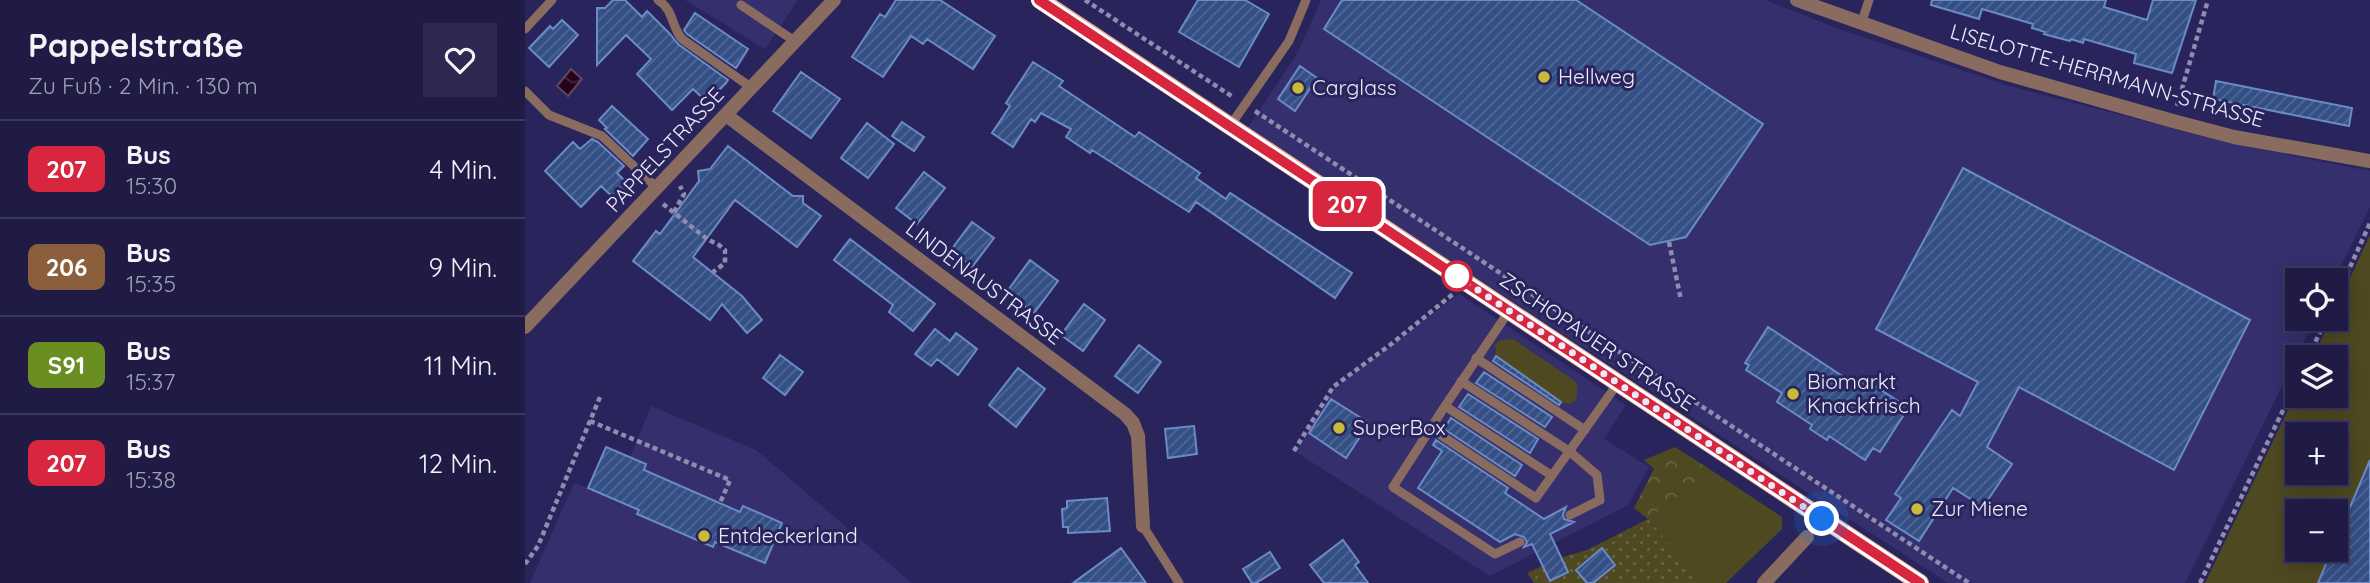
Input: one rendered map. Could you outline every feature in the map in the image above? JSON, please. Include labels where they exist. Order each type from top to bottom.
[{"type":"main road","name":"ZSCHOPAUER STRASSE","points":[[1039,0],[1920,583]]},
{"type":"street","name":"PAPPELSTRASSE","points":[[525,327],[834,0]]},
{"type":"street","name":"LISELOTTE-HERRMANN-STRASSE","points":[[1797,0],[2000,72],[2173,121],[2234,137],[2370,161]]},
{"type":"street","name":"LINDENAUSTRASSE","points":[[726,115],[1125,414],[1133,423],[1138,436],[1143,526]]},
{"type":"street","points":[[1764,583],[1807,537]]},
{"type":"lane","points":[[525,29],[552,0]]},
{"type":"lane","points":[[658,0],[666,5],[673,17],[675,30],[682,38],[752,88]]},
{"type":"lane","points":[[1230,126],[1289,41],[1306,0]]},
{"type":"lane","points":[[1861,23],[1869,0]]},
{"type":"lane","points":[[739,2],[796,42]]},
{"type":"lane","points":[[525,91],[549,115],[602,136],[657,188]]},
{"type":"lane","points":[[1509,311],[1393,487],[1495,554],[1520,542]]},
{"type":"lane","points":[[1476,359],[1584,429]]},
{"type":"lane","points":[[1461,381],[1569,451],[1597,475],[1600,500],[1570,515]]},
{"type":"lane","points":[[1430,428],[1536,498],[1618,383]]},
{"type":"lane","points":[[1445,406],[1551,475]]},
{"type":"lane","points":[[1143,526],[1179,583]]},
{"type":"path","points":[[1085,0],[1969,583]]},
{"type":"path","points":[[2173,121],[2209,0]]},
{"type":"path","points":[[670,210],[725,250],[725,262],[713,272]]},
{"type":"path","points":[[2348,272],[2370,223]]},
{"type":"path","points":[[1669,242],[1681,300]]},
{"type":"path","points":[[1294,451],[1333,387],[1455,292]]},
{"type":"path","points":[[525,564],[538,545],[600,397]]},
{"type":"path","points":[[2200,583],[2285,406]]},
{"type":"path","points":[[590,421],[730,480],[720,503]]},
{"type":"shaded area","points":[[685,0],[798,0],[765,49]]},
{"type":"shaded area","points":[[1321,0],[1765,0],[1844,31],[2009,86],[2233,144],[2370,171],[2370,207],[2340,268],[2285,268],[2285,331],[2309,331],[2302,345],[2285,345],[2285,380],[2185,583],[1948,583],[1247,129],[1298,52]]},
{"type":"shaded area","points":[[1459,294],[1626,405],[1604,439],[1649,467],[1628,505],[1490,576],[1296,452],[1334,389]]},
{"type":"shaded area","name":"Entdeckerland","points":[[651,406],[756,450],[912,583],[530,583],[574,483],[588,488],[606,447],[630,457]]},
{"type":"green space","points":[[2370,235],[2370,459],[2348,511],[2348,499],[2285,499],[2285,562],[2327,562],[2318,583],[2205,583],[2289,408],[2348,408],[2348,345],[2319,345],[2325,331],[2348,331],[2348,282]]},
{"type":"green space","points":[[1513,339],[1575,381],[1578,388],[1576,400],[1570,404],[1561,402],[1496,356],[1495,344],[1501,340]]},
{"type":"green space","points":[[1675,447],[1711,470],[1648,519],[1634,508],[1654,469],[1644,460]]},
{"type":"green space","points":[[1711,470],[1782,517],[1782,529],[1726,583],[1704,583],[1648,519]]},
{"type":"green space","points":[[1648,519],[1704,583],[1534,583],[1527,573],[1556,559],[1587,550]]},
{"type":"water","points":[[571,69],[582,79],[568,96],[557,86]]},
{"type":"building","points":[[613,0],[625,0],[642,17],[647,11],[678,44],[728,80],[726,83],[707,102],[693,89],[672,110],[637,74],[651,59],[626,35],[597,65],[597,8],[605,8]]},
{"type":"building","points":[[896,0],[940,0],[995,36],[973,69],[927,39],[923,44],[911,36],[883,77],[852,57],[880,14],[885,17]]},
{"type":"building","points":[[1198,0],[1245,0],[1269,14],[1239,67],[1179,32]]},
{"type":"building","name":"Hellweg","points":[[1342,0],[1576,0],[1763,124],[1686,237],[1650,245],[1324,29]]},
{"type":"building","points":[[1932,0],[2106,0],[2104,7],[2147,20],[2153,0],[2196,0],[2172,73],[2134,63],[2136,54],[2084,39],[2083,43],[2044,34],[2045,32],[2032,28],[2033,24],[1982,9],[1979,19],[1931,5]]},
{"type":"building","points":[[695,13],[748,49],[736,68],[684,30]]},
{"type":"building","points":[[562,20],[578,35],[549,67],[529,48],[550,26],[553,29]]},
{"type":"building","points":[[1033,62],[1063,81],[1059,86],[1135,137],[1139,132],[1200,173],[1196,178],[1226,199],[1230,193],[1352,273],[1335,298],[1196,202],[1189,212],[1092,150],[1090,153],[1066,137],[1071,129],[1041,113],[1035,122],[1031,119],[1013,147],[992,133],[1010,106],[1006,103]]},
{"type":"building","name":"Carglass","points":[[1300,66],[1317,78],[1295,111],[1278,99]]},
{"type":"building","points":[[801,72],[840,99],[811,138],[773,111]]},
{"type":"building","points":[[2216,81],[2352,108],[2349,126],[2213,99]]},
{"type":"building","points":[[612,106],[648,139],[633,156],[599,120]]},
{"type":"building","points":[[902,122],[924,137],[914,151],[892,136]]},
{"type":"building","points":[[867,123],[894,144],[868,178],[841,158]]},
{"type":"building","points":[[592,139],[624,166],[617,173],[629,185],[615,199],[601,186],[581,207],[545,171],[573,142],[580,149]]},
{"type":"building","points":[[728,146],[793,196],[803,196],[803,203],[821,216],[797,247],[735,200],[693,257],[742,296],[762,320],[747,333],[722,304],[710,320],[633,261],[656,231],[660,234],[699,181],[698,171],[710,169]]},
{"type":"building","points":[[1963,168],[2250,320],[2174,470],[2019,387],[1987,447],[2012,464],[1983,507],[1953,488],[1919,541],[1886,520],[1901,498],[1895,494],[1952,410],[1960,416],[1978,382],[1876,329]]},
{"type":"building","points":[[924,172],[945,188],[917,224],[896,208]]},
{"type":"building","points":[[972,222],[994,238],[972,267],[951,250]]},
{"type":"building","points":[[850,239],[935,304],[913,331],[889,312],[893,305],[834,260]]},
{"type":"building","points":[[1030,260],[1058,281],[1034,313],[1006,293]]},
{"type":"building","points":[[1084,304],[1105,320],[1083,351],[1061,335]]},
{"type":"building","points":[[1768,327],[1859,387],[1864,379],[1904,405],[1899,413],[1903,416],[1880,452],[1873,448],[1865,460],[1829,436],[1827,440],[1810,429],[1812,425],[1777,402],[1782,393],[1746,370],[1749,365],[1745,363]]},
{"type":"building","points":[[935,329],[950,341],[956,333],[977,349],[958,375],[937,359],[931,366],[915,354]]},
{"type":"building","points":[[1139,345],[1161,362],[1138,393],[1115,376]]},
{"type":"building","points":[[780,355],[803,372],[785,395],[763,378]]},
{"type":"building","points":[[1496,356],[1561,402],[1559,405],[1493,361]]},
{"type":"building","points":[[1018,368],[1045,389],[1016,427],[989,405]]},
{"type":"building","points":[[1484,372],[1552,417],[1545,427],[1476,383]]},
{"type":"building","points":[[1468,394],[1538,439],[1530,453],[1459,407]]},
{"type":"building","name":"SuperBox","points":[[1331,399],[1369,423],[1346,458],[1309,433]]},
{"type":"building","points":[[1451,418],[1522,465],[1515,476],[1444,429]]},
{"type":"building","points":[[1194,426],[1197,454],[1168,458],[1165,429]]},
{"type":"building","points":[[1436,440],[1508,488],[1505,493],[1544,519],[1566,507],[1564,519],[1574,522],[1550,534],[1568,572],[1550,581],[1532,544],[1524,547],[1527,542],[1524,537],[1515,534],[1500,542],[1418,488],[1442,451],[1433,445]]},
{"type":"building","points":[[606,447],[646,464],[644,470],[740,512],[743,506],[782,523],[765,563],[715,542],[713,547],[637,514],[639,510],[588,488]]},
{"type":"building","points":[[2370,460],[2370,583],[2318,583],[2327,562],[2348,562],[2348,512]]},
{"type":"building","points":[[1107,498],[1110,531],[1068,533],[1068,527],[1063,527],[1062,509],[1067,508],[1067,501]]},
{"type":"building","points":[[1343,540],[1359,562],[1355,565],[1368,583],[1324,583],[1310,565]]},
{"type":"building","points":[[1121,548],[1146,583],[1073,583]]},
{"type":"building","points":[[1602,548],[1615,565],[1593,583],[1587,583],[1576,570]]},
{"type":"building","points":[[1270,552],[1280,568],[1252,583],[1243,569]]},
{"type":"bus line","name":"207","points":[[1039,0],[1920,583]]},
{"type":"place","name":"Hellweg","points":[[1544,77]]},
{"type":"place","name":"Carglass","points":[[1298,88]]},
{"type":"place","name":"Biomarkt Knackfrisch","points":[[1793,394]]},
{"type":"place","name":"SuperBox","points":[[1339,428]]},
{"type":"place","name":"Zur Miene","points":[[1917,509]]},
{"type":"place","name":"Entdeckerland","points":[[704,536]]},
{"type":"route","points":[[1457,276],[1822,519]]}]
